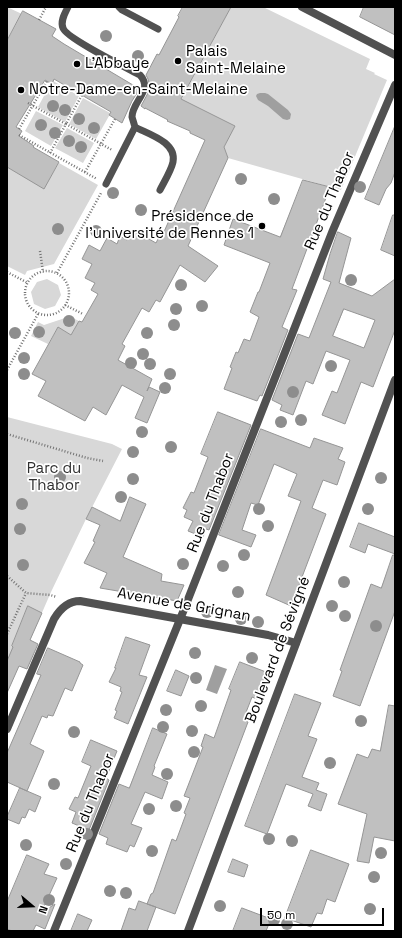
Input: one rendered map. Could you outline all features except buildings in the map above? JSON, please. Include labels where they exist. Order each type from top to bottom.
[{"type":"street","points":[[302,7],[395,55]]},
{"type":"street","name":"Rue du Thabor","points":[[54,931],[180,619],[333,230],[395,85]]},
{"type":"street","name":"Boulevard de Sévigné","points":[[188,931],[395,380]]},
{"type":"street","name":"Avenue de Grignan","points":[[64,602],[80,601],[268,635],[296,643]]},
{"type":"street","points":[[7,729],[54,619],[64,602]]},
{"type":"lane","points":[[68,7],[62,20],[63,29],[65,32],[75,40],[140,75],[144,79],[145,84],[143,91],[132,117],[135,127],[106,184]]},
{"type":"lane","points":[[119,7],[158,29]]},
{"type":"lane","points":[[135,127],[164,142],[172,151],[174,157],[173,164],[160,190]]},
{"type":"path","points":[[39,20],[46,7]]},
{"type":"path","points":[[19,129],[47,81]]},
{"type":"path","points":[[50,153],[82,95]]},
{"type":"path","points":[[28,103],[109,148]]},
{"type":"path","points":[[85,172],[115,119]]},
{"type":"path","points":[[19,135],[93,176]]},
{"type":"path","points":[[57,273],[106,184]]},
{"type":"path","points":[[40,251],[43,272]]},
{"type":"path","points":[[7,272],[28,283]]},
{"type":"path","points":[[43,272],[57,273],[65,281],[68,290],[68,297],[65,305],[54,314],[38,314],[29,306],[26,300],[25,290],[28,283],[35,275],[43,272]]},
{"type":"path","points":[[65,305],[83,314]]},
{"type":"path","points":[[7,370],[38,314]]},
{"type":"path","points":[[7,434],[87,458],[102,461]]},
{"type":"path","points":[[7,576],[26,593],[50,595],[64,602]]},
{"type":"path","points":[[7,634],[26,593]]},
{"type":"green space","points":[[7,7],[22,14],[9,37],[7,37]]},
{"type":"green space","points":[[231,7],[263,7],[370,59],[366,69],[387,80],[341,190],[228,158],[224,147],[235,126],[189,103],[170,121]]},
{"type":"green space","points":[[53,81],[79,96],[65,122],[38,107]]},
{"type":"green space","points":[[83,98],[110,113],[96,139],[69,124]]},
{"type":"green space","points":[[36,111],[63,125],[51,146],[25,131]]},
{"type":"green space","points":[[67,128],[94,143],[83,163],[55,148]]},
{"type":"green space","points":[[59,163],[98,185],[54,264],[27,271],[25,275],[7,266],[7,167],[44,188]]},
{"type":"green space","points":[[47,279],[58,285],[61,295],[55,306],[45,309],[34,304],[31,292],[37,282]]},
{"type":"green space","points":[[67,315],[79,321],[71,335],[58,327],[48,344],[31,336],[38,322],[44,325],[65,318]]},
{"type":"green space","name":"Parc du Thabor","points":[[7,417],[112,444],[122,449],[51,592],[7,693]]},
{"type":"shaded area","points":[[260,93],[268,94],[288,110],[291,114],[290,119],[283,119],[268,106],[258,100],[256,96]]},
{"type":"shaded area","points":[[215,665],[227,669],[217,694],[206,690]]},
{"type":"place","name":"Palais Saint-Melaine","points":[[178,61]]},
{"type":"place","name":"L’Abbaye","points":[[77,64]]},
{"type":"place","name":"Notre-Dame-en-Saint-Melaine","points":[[21,90]]},
{"type":"place","name":"Présidence de l'université de Rennes 1","points":[[262,226]]}]
